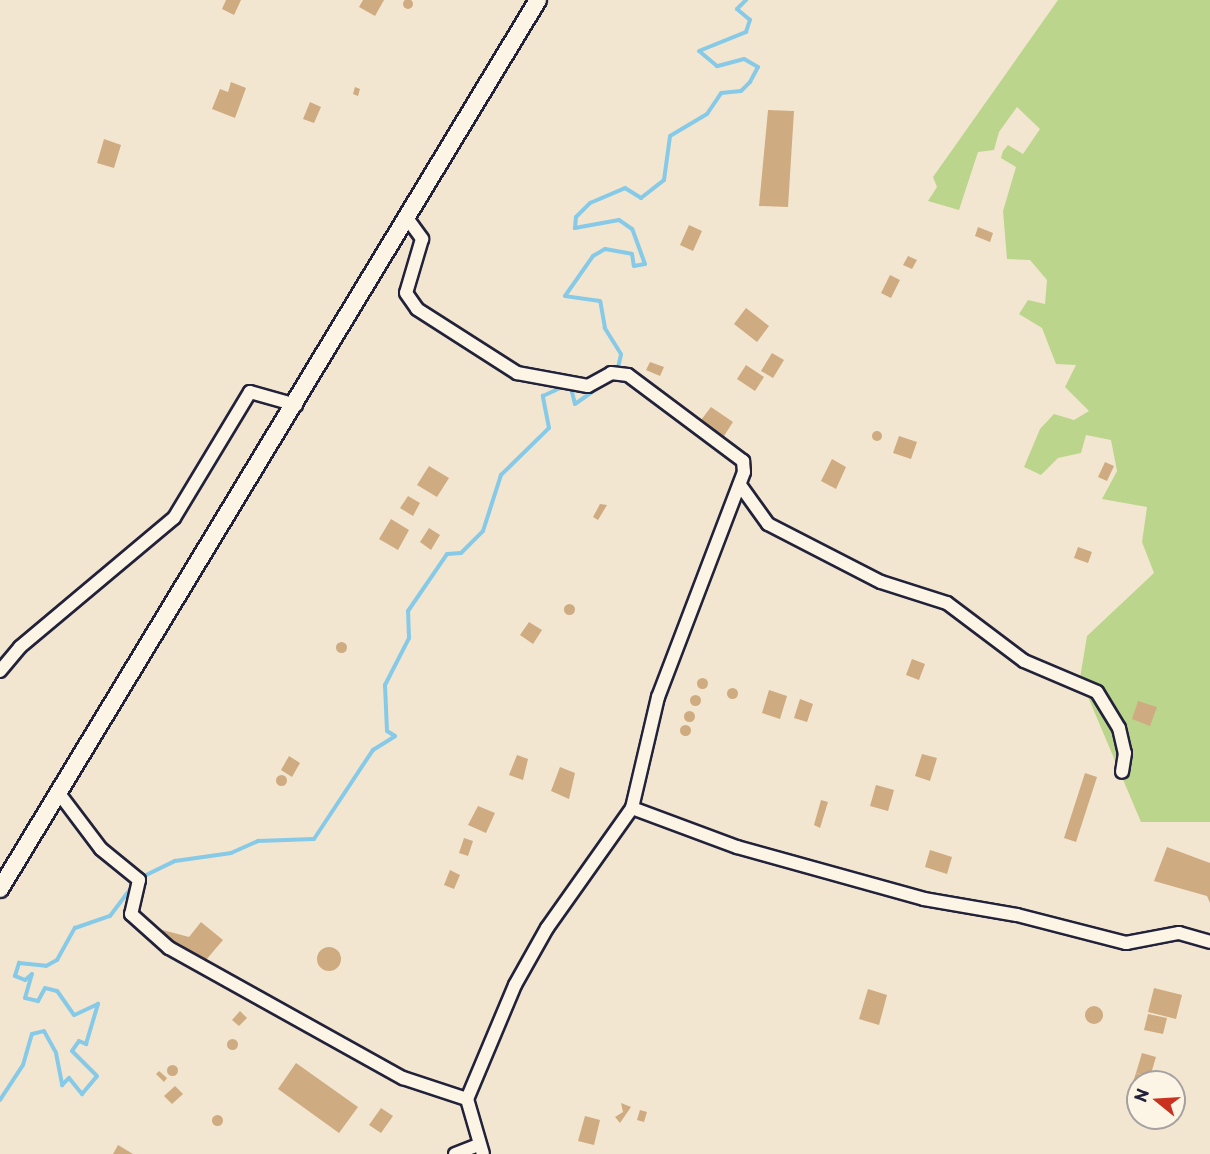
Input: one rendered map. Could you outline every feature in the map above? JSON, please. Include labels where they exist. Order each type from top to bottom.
[{"type":"main road","points":[[0,889],[61,796],[538,0]]},
{"type":"street","points":[[407,218],[422,239],[406,293],[417,309],[517,373],[588,386],[611,373],[628,375],[743,461],[740,485],[699,580],[658,697],[632,808],[547,928],[515,985],[467,1099],[481,1150],[455,1154]]},
{"type":"street","points":[[0,671],[20,647],[174,518],[250,392],[296,405]]},
{"type":"street","points":[[740,485],[768,524],[881,582],[946,603],[1024,661],[1097,692],[1119,728],[1125,753],[1122,772]]},
{"type":"street","points":[[61,796],[101,849],[139,880],[131,914],[169,948],[403,1078],[467,1099]]},
{"type":"street","points":[[632,808],[737,847],[924,899],[1017,915],[1126,943],[1179,933],[1210,942]]},
{"type":"green space","points":[[1058,0],[1210,0],[1210,822],[1141,822],[1080,678],[1087,636],[1154,573],[1142,542],[1147,507],[1102,499],[1117,471],[1111,440],[1086,435],[1081,453],[1058,458],[1041,475],[1024,467],[1040,429],[1054,414],[1074,420],[1089,411],[1065,387],[1076,365],[1056,364],[1042,328],[1019,314],[1028,300],[1045,304],[1047,280],[1030,260],[1007,259],[1003,211],[1016,167],[1001,158],[1008,145],[1023,154],[1040,129],[1017,107],[999,132],[994,150],[978,152],[959,210],[928,201],[937,187],[933,177]]},
{"type":"building","points":[[408,-1],[412,0],[412,8],[408,9],[404,8],[403,4],[404,0]]},
{"type":"building","points":[[226,0],[241,0],[234,15],[222,9]]},
{"type":"building","points":[[363,0],[384,0],[375,16],[359,7]]},
{"type":"building","points":[[231,82],[246,88],[235,118],[212,109],[220,89],[228,92]]},
{"type":"building","points":[[355,87],[360,89],[358,96],[353,94]]},
{"type":"building","points":[[310,102],[321,107],[314,123],[303,119]]},
{"type":"building","points":[[768,110],[794,111],[788,207],[759,206]]},
{"type":"building","points":[[104,139],[121,145],[114,168],[97,163]]},
{"type":"building","points":[[689,225],[702,231],[693,251],[680,245]]},
{"type":"building","points":[[978,227],[993,233],[990,242],[975,236]]},
{"type":"building","points":[[908,256],[917,260],[912,269],[903,265]]},
{"type":"building","points":[[890,275],[900,280],[891,298],[881,293]]},
{"type":"building","points":[[746,308],[769,326],[757,342],[734,324]]},
{"type":"building","points":[[772,353],[784,360],[773,378],[761,371]]},
{"type":"building","points":[[650,362],[664,367],[660,376],[646,370]]},
{"type":"building","points":[[746,365],[764,377],[755,391],[737,379]]},
{"type":"building","points":[[711,407],[733,422],[724,436],[701,420]]},
{"type":"building","points":[[877,431],[881,432],[881,440],[877,441],[873,440],[872,436],[873,432]]},
{"type":"building","points":[[899,436],[917,442],[911,459],[893,453]]},
{"type":"building","points":[[832,459],[846,467],[836,489],[821,481]]},
{"type":"building","points":[[1105,462],[1114,466],[1107,481],[1098,477]]},
{"type":"building","points":[[429,466],[449,478],[437,497],[417,485]]},
{"type":"building","points":[[408,496],[420,503],[413,516],[400,508]]},
{"type":"building","points":[[600,504],[607,505],[598,520],[593,517]]},
{"type":"building","points":[[391,519],[409,530],[398,550],[379,539]]},
{"type":"building","points":[[429,528],[440,535],[431,550],[420,542]]},
{"type":"building","points":[[1078,547],[1092,552],[1088,563],[1074,558]]},
{"type":"building","points":[[569,604],[573,605],[573,613],[569,614],[565,613],[564,609],[565,605]]},
{"type":"building","points":[[529,622],[542,630],[533,644],[520,635]]},
{"type":"building","points":[[341,642],[345,643],[345,651],[341,652],[337,651],[336,647],[337,643]]},
{"type":"building","points":[[912,659],[925,664],[919,680],[906,675]]},
{"type":"building","points":[[702,678],[706,679],[706,687],[702,688],[698,687],[697,683],[698,679]]},
{"type":"building","points":[[732,688],[736,689],[736,697],[732,698],[728,697],[727,693],[728,689]]},
{"type":"building","points":[[769,690],[787,696],[780,719],[762,713]]},
{"type":"building","points":[[695,695],[699,696],[699,704],[695,705],[691,704],[690,700],[691,696]]},
{"type":"building","points":[[800,699],[813,704],[807,722],[794,718]]},
{"type":"building","points":[[1138,701],[1157,707],[1150,726],[1132,719]]},
{"type":"building","points":[[689,711],[693,712],[693,720],[689,721],[685,720],[684,716],[685,712]]},
{"type":"building","points":[[685,725],[689,726],[689,734],[685,735],[681,734],[680,730],[681,726]]},
{"type":"building","points":[[922,754],[937,758],[930,781],[915,776]]},
{"type":"building","points":[[517,755],[528,759],[523,780],[509,775]]},
{"type":"building","points":[[289,756],[300,763],[292,777],[281,770]]},
{"type":"building","points":[[560,767],[575,773],[569,799],[551,791]]},
{"type":"building","points":[[1085,773],[1097,777],[1076,842],[1064,838]]},
{"type":"building","points":[[281,775],[285,776],[285,784],[281,785],[277,784],[276,780],[277,776]]},
{"type":"building","points":[[876,785],[894,790],[888,811],[870,806]]},
{"type":"building","points":[[821,800],[828,802],[820,828],[814,825]]},
{"type":"building","points":[[478,806],[495,813],[486,833],[468,825]]},
{"type":"building","points":[[464,838],[473,841],[468,856],[459,853]]},
{"type":"building","points":[[1167,847],[1210,863],[1210,903],[1207,896],[1154,881]]},
{"type":"building","points":[[930,850],[952,857],[947,874],[925,867]]},
{"type":"building","points":[[450,870],[460,875],[454,889],[444,885]]},
{"type":"building","points":[[201,922],[223,940],[200,967],[159,929],[189,937]]},
{"type":"building","points":[[329,947],[338,950],[341,959],[338,968],[329,971],[320,968],[317,959],[320,950]]},
{"type":"building","points":[[1154,988],[1182,995],[1176,1019],[1148,1012]]},
{"type":"building","points":[[868,989],[887,995],[879,1025],[859,1019]]},
{"type":"building","points":[[1090,1006],[1098,1006],[1103,1011],[1101,1022],[1090,1024],[1085,1019],[1085,1011]]},
{"type":"building","points":[[240,1011],[247,1018],[239,1026],[232,1020]]},
{"type":"building","points":[[1148,1014],[1167,1018],[1163,1034],[1144,1030]]},
{"type":"building","points":[[232,1039],[236,1040],[236,1048],[232,1049],[228,1048],[227,1044],[228,1040]]},
{"type":"building","points":[[1142,1053],[1156,1057],[1152,1070],[1137,1070]]},
{"type":"building","points":[[296,1063],[358,1107],[339,1133],[278,1089]]},
{"type":"building","points":[[172,1065],[176,1066],[176,1074],[172,1075],[168,1074],[167,1070],[168,1066]]},
{"type":"building","points":[[159,1071],[167,1078],[164,1082],[156,1074]]},
{"type":"building","points":[[175,1086],[183,1094],[172,1104],[164,1096]]},
{"type":"building","points":[[621,1103],[631,1107],[620,1123],[615,1117],[623,1112]]},
{"type":"building","points":[[381,1108],[393,1116],[381,1133],[369,1125]]},
{"type":"building","points":[[640,1110],[647,1112],[644,1122],[637,1120]]},
{"type":"building","points":[[217,1115],[221,1116],[221,1124],[217,1125],[213,1124],[212,1120],[213,1116]]},
{"type":"building","points":[[585,1116],[600,1120],[594,1145],[578,1141]]},
{"type":"building","points":[[118,1145],[133,1154],[113,1154]]},
{"type":"waterway","points":[[617,372],[621,354],[605,328],[600,301],[565,296],[593,256],[605,249],[632,254],[634,266],[645,264],[632,229],[619,220],[575,228],[576,217],[590,203],[625,188],[641,198],[664,180],[670,136],[707,114],[721,93],[741,91],[750,82],[758,67],[744,59],[717,66],[699,51],[746,32],[750,20],[737,9],[746,0]]},
{"type":"waterway","points":[[571,388],[575,404],[609,380]]},
{"type":"waterway","points":[[140,878],[175,861],[231,853],[258,841],[314,839],[373,750],[395,736],[387,731],[385,685],[409,638],[408,611],[447,554],[461,553],[483,531],[501,475],[549,428],[543,396],[564,386]]},
{"type":"waterway","points":[[0,1100],[23,1065],[32,1034],[44,1031],[56,1053],[62,1085],[69,1078],[82,1094],[97,1076],[72,1051],[79,1041],[86,1044],[98,1004],[74,1015],[57,991],[45,988],[38,1001],[25,998],[32,974],[25,980],[15,976],[19,963],[46,966],[57,960],[75,928],[110,916],[133,886]]}]
